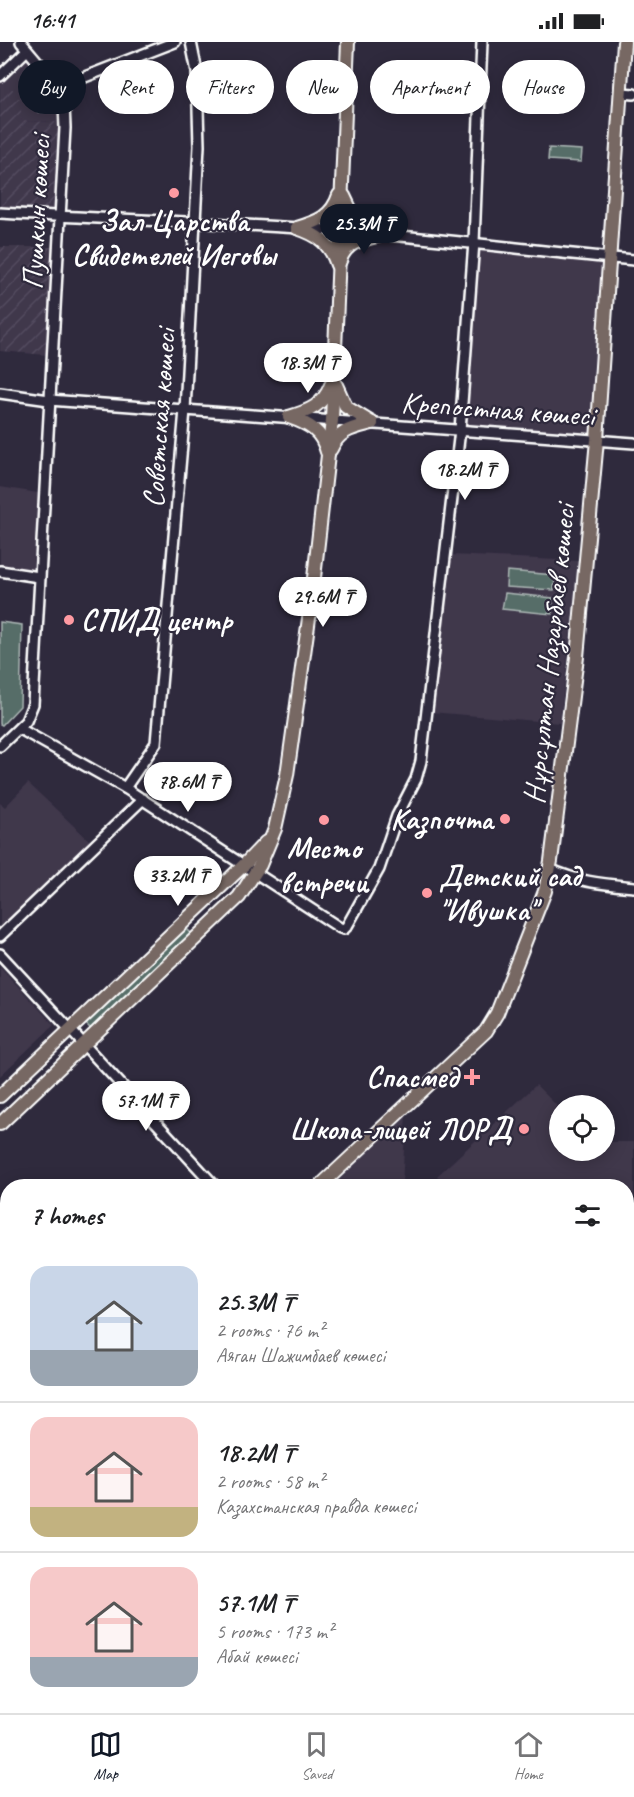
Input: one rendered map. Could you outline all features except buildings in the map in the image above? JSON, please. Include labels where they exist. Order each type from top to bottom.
[{"type":"main road","points":[[0,1124],[239,897],[255,873],[275,829],[287,776],[314,581],[332,420],[348,42]]},
{"type":"main road","name":"Нұрсұлтан Назарбаев көшесі","points":[[327,1179],[486,1031],[497,1013],[545,891],[550,870],[576,668],[611,258],[628,94],[624,42]]},
{"type":"main road","points":[[297,228],[318,221],[328,214],[342,189]]},
{"type":"main road","points":[[342,189],[354,218],[381,234]]},
{"type":"main road","points":[[297,228],[314,234],[326,243],[338,269]]},
{"type":"main road","points":[[338,269],[342,254],[349,246],[381,234]]},
{"type":"main road","points":[[289,417],[310,411],[320,404],[334,378]]},
{"type":"main road","points":[[334,378],[345,407],[372,423]]},
{"type":"main road","points":[[289,417],[306,423],[317,432],[328,456]]},
{"type":"main road","points":[[328,456],[334,442],[341,434],[352,428],[372,423]]},
{"type":"main road","points":[[0,1095],[244,865],[264,845],[275,829]]},
{"type":"street","points":[[86,76],[174,42]]},
{"type":"street","name":"Советская көшесі","points":[[125,788],[156,743],[185,410],[199,146],[197,72],[191,42]]},
{"type":"street","points":[[20,729],[143,799],[344,929],[379,868],[397,816],[419,771],[460,430],[474,242],[482,42]]},
{"type":"street","points":[[0,76],[24,46]]},
{"type":"street","name":"Пушкин көшесі","points":[[24,46],[36,60]]},
{"type":"street","name":"Пушкин көшесі","points":[[0,746],[20,729],[28,718],[33,704],[65,114]]},
{"type":"street","points":[[0,213],[381,234],[634,260]]},
{"type":"street","name":"Крепостная көшесі","points":[[0,393],[50,400],[634,443]]},
{"type":"street","points":[[0,571],[39,577]]},
{"type":"street","points":[[0,936],[143,799]]},
{"type":"street","points":[[550,870],[586,882],[634,887]]},
{"type":"street","points":[[0,954],[208,1179]]},
{"type":"shaded area","points":[[18,63],[18,112],[12,98],[12,89],[0,89],[0,81]]},
{"type":"shaded area","points":[[0,89],[13,89],[13,98],[18,98],[18,114],[21,114],[22,121],[59,122],[55,214],[0,210]]},
{"type":"shaded area","points":[[19,114],[58,114],[59,122],[22,121]]},
{"type":"shaded area","points":[[0,247],[54,247],[47,355],[0,351]]},
{"type":"shaded area","points":[[479,248],[601,262],[590,435],[467,425]]},
{"type":"shaded area","points":[[0,487],[38,493],[33,572],[0,567]]},
{"type":"shaded area","points":[[451,555],[579,561],[560,723],[430,712]]},
{"type":"shaded area","points":[[28,783],[91,842],[0,929],[0,803],[5,807]]},
{"type":"shaded area","points":[[0,967],[54,1025],[0,1076]]},
{"type":"shaded area","name":"Школа-лицей ЛОРД","points":[[536,1085],[549,1098],[549,1161],[615,1161],[615,1142],[634,1142],[634,1179],[440,1179],[437,1176]]},
{"type":"shaded area","points":[[406,1113],[402,1179],[336,1179]]},
{"type":"green space","points":[[549,148],[582,150],[581,162],[548,160]]},
{"type":"green space","points":[[507,571],[555,575],[554,590],[506,587]]},
{"type":"green space","points":[[505,593],[553,598],[552,614],[502,609]]},
{"type":"green space","points":[[0,622],[22,625],[20,706],[2,725],[0,724]]},
{"type":"green space","points":[[186,928],[193,935],[92,1030],[85,1023]]},
{"type":"place","name":"Зал Царства Свидетелей Иеговы","points":[[174,193]]},
{"type":"place","name":"СПИД центр","points":[[69,620]]},
{"type":"place","name":"Казпочта","points":[[505,819]]},
{"type":"place","name":"Место встречи","points":[[324,820]]},
{"type":"place","name":"Детский сад \"Ивушка\"","points":[[427,893]]},
{"type":"place","name":"Спасмед","points":[[472,1077]]},
{"type":"place","name":"Школа-лицей ЛОРД","points":[[524,1129]]}]
